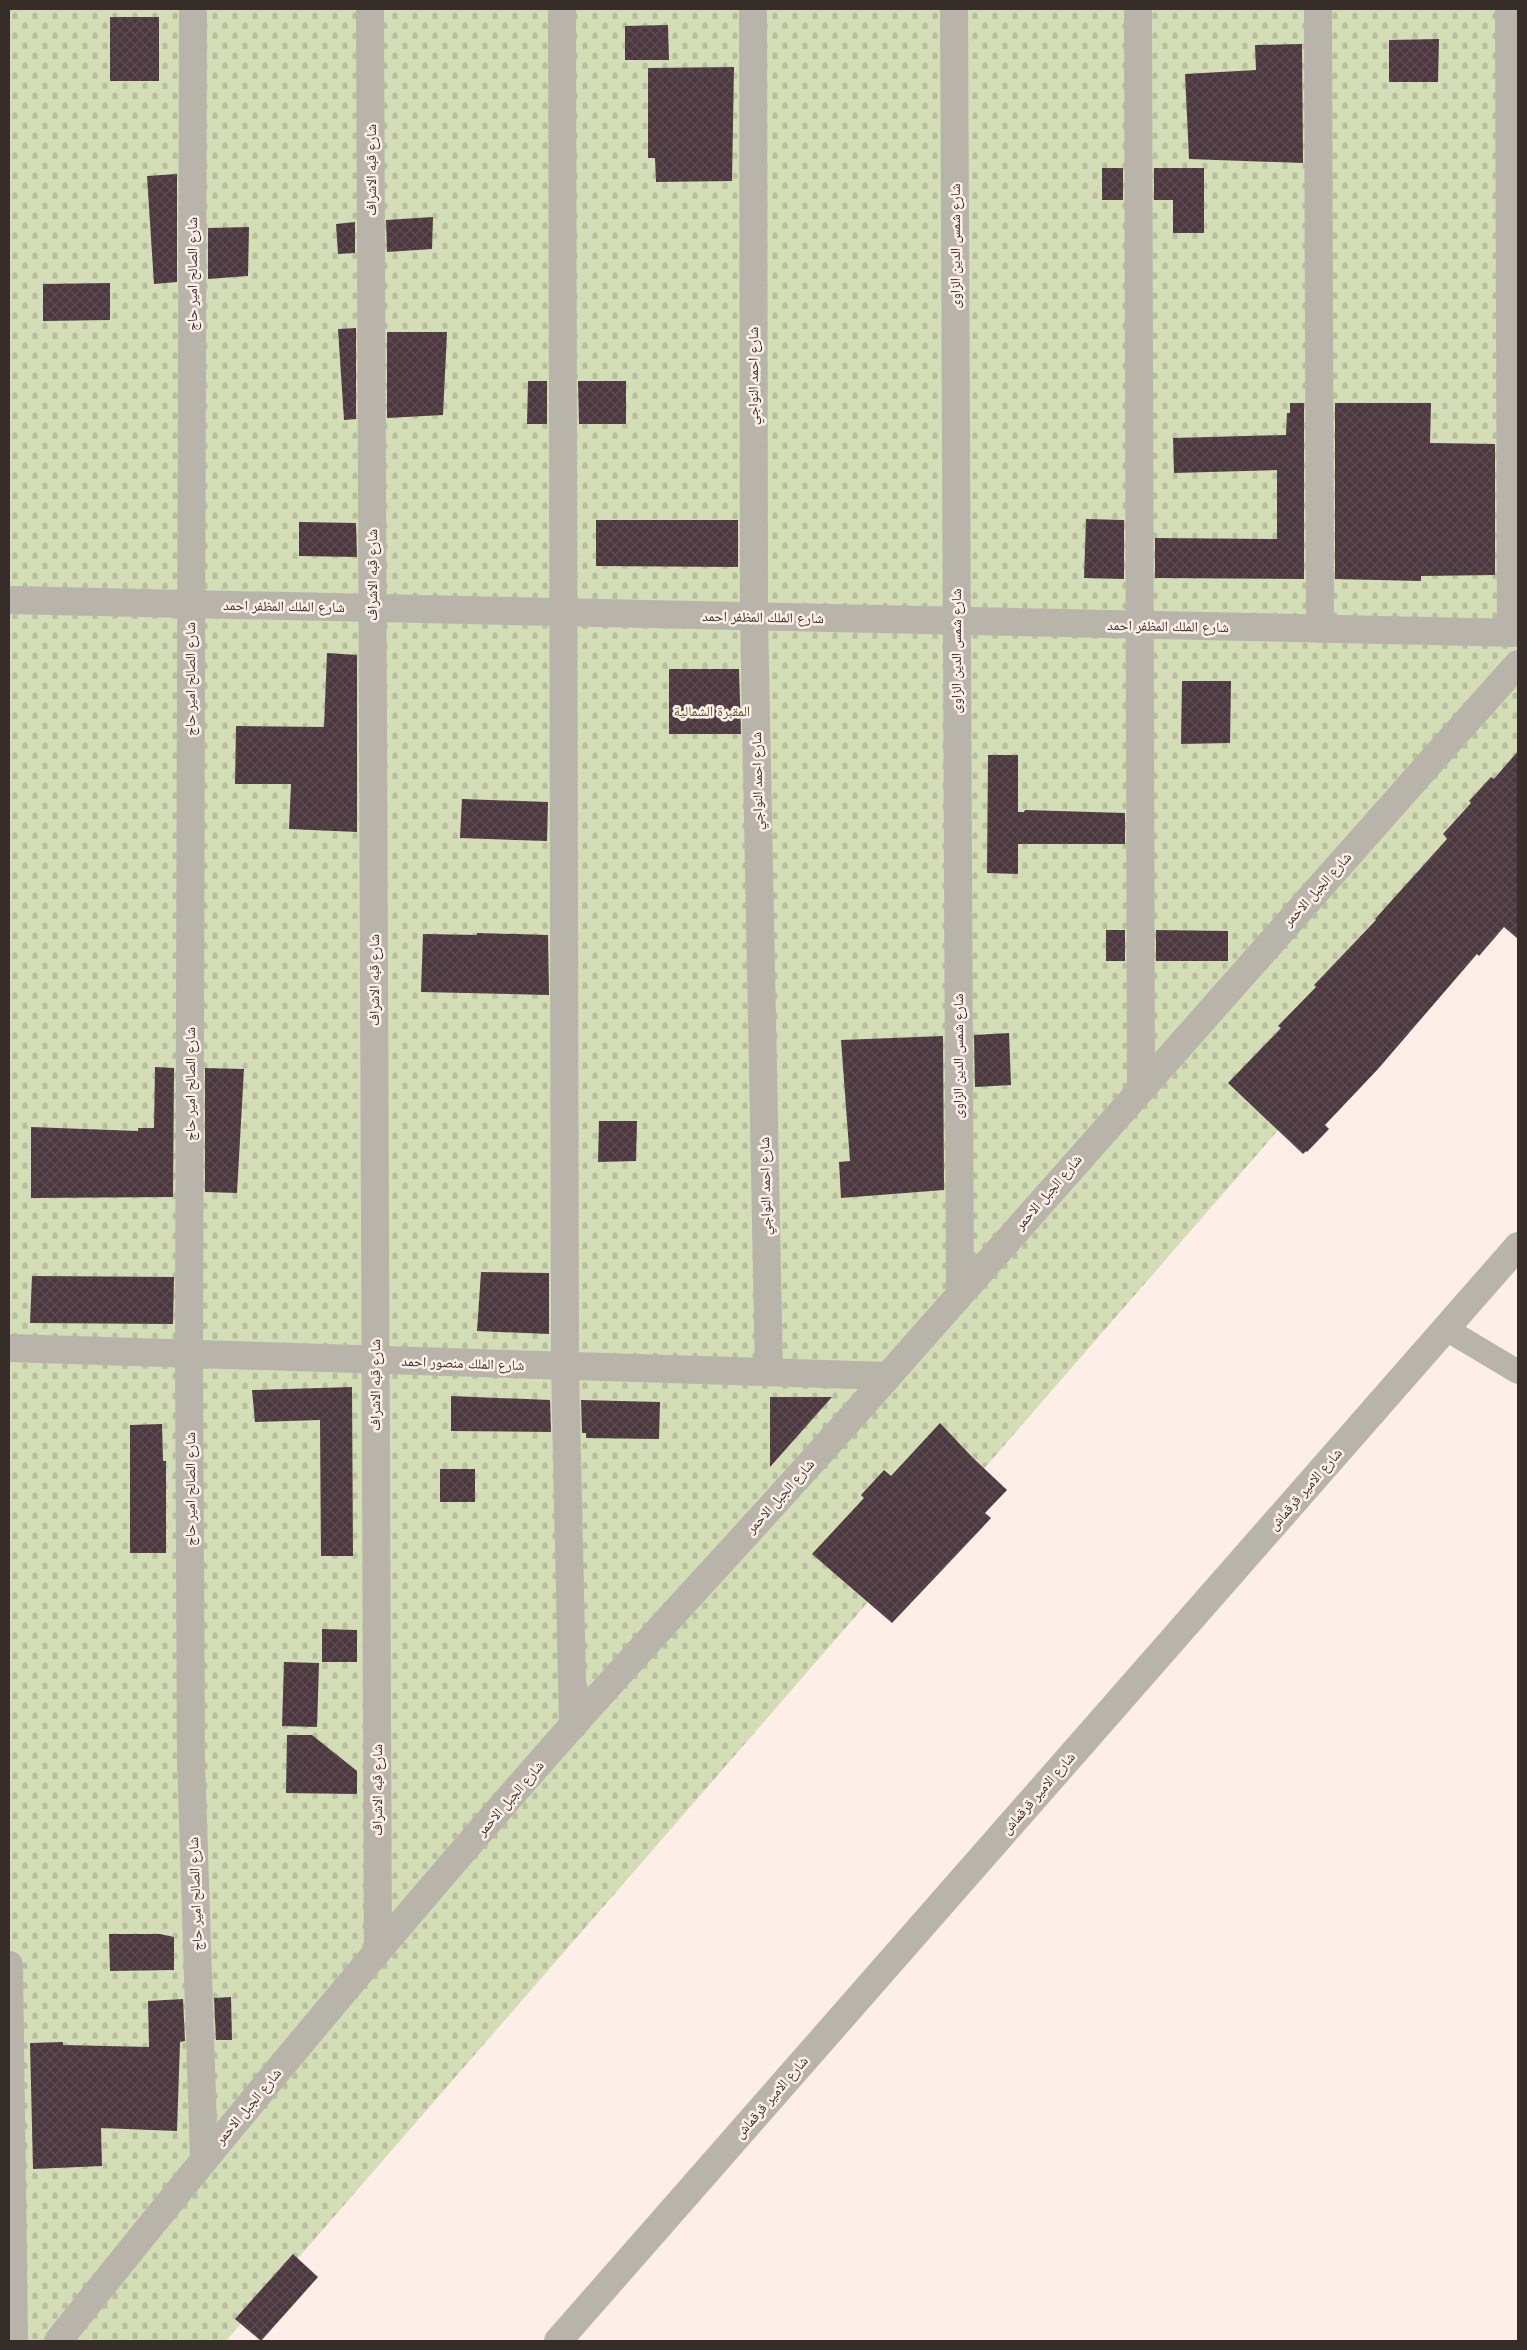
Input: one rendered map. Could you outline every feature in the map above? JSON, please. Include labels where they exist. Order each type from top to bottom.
[{"type":"street","name":"شارع الصالح امير حاج","points":[[193,9],[189,1354],[191,1761],[204,2159]]},
{"type":"street","name":"شارع قبه الاشراف","points":[[370,9],[378,1950]]},
{"type":"street","points":[[562,9],[565,1366],[573,1726]]},
{"type":"street","name":"شارع احمد النواجي","points":[[753,9],[754,617],[769,1372]]},
{"type":"street","name":"شارع شمس الدين الزاوى","points":[[954,9],[960,1292]]},
{"type":"street","points":[[1138,9],[1141,1087]]},
{"type":"street","points":[[1318,9],[1320,629]]},
{"type":"street","points":[[1509,9],[1514,633]]},
{"type":"street","name":"شارع الملك المظفر احمد","points":[[9,600],[1514,633]]},
{"type":"street","name":"شارع الجبل الاحمر","points":[[58,2341],[204,2159],[378,1950],[573,1726],[888,1376],[1141,1087],[1518,664]]},
{"type":"street","name":"شارع الامير قرقماش","points":[[558,2341],[1518,1246]]},
{"type":"street","name":"شارع الملك منصور احمد","points":[[9,1348],[888,1376]]},
{"type":"street","points":[[9,1965],[14,2341]]},
{"type":"lane","points":[[1446,1329],[1518,1372]]},
{"type":"green space","name":"المقبرة الشمالية","points":[[9,9],[1518,9],[1518,854],[226,2341],[9,2341]]},
{"type":"building","points":[[110,17],[159,17],[159,81],[110,81]]},
{"type":"building","points":[[668,25],[669,60],[625,60],[625,26]]},
{"type":"building","points":[[1439,39],[1438,82],[1389,82],[1389,40]]},
{"type":"building","points":[[1302,44],[1303,163],[1189,159],[1185,74],[1256,70],[1255,45]]},
{"type":"building","points":[[734,67],[732,181],[656,182],[655,158],[648,158],[648,68]]},
{"type":"building","points":[[1102,168],[1123,168],[1123,200],[1102,200]]},
{"type":"building","points":[[1154,168],[1204,168],[1204,233],[1173,233],[1173,200],[1154,200]]},
{"type":"building","points":[[177,174],[177,282],[154,284],[147,176]]},
{"type":"building","points":[[433,217],[432,249],[387,252],[386,220]]},
{"type":"building","points":[[355,222],[355,253],[338,254],[336,224]]},
{"type":"building","points":[[249,227],[248,276],[208,279],[208,228]]},
{"type":"building","points":[[110,283],[110,320],[43,321],[43,284]]},
{"type":"building","points":[[356,328],[356,419],[344,420],[338,329]]},
{"type":"building","points":[[387,332],[447,332],[443,415],[387,418]]},
{"type":"building","points":[[528,381],[547,381],[547,424],[527,424]]},
{"type":"building","points":[[578,381],[626,381],[626,424],[579,424]]},
{"type":"building","points":[[1290,403],[1304,403],[1304,579],[1155,578],[1155,538],[1277,539],[1277,470],[1174,473],[1173,438],[1286,435],[1287,413],[1290,413]]},
{"type":"building","points":[[1335,403],[1431,403],[1430,443],[1495,444],[1495,575],[1421,576],[1421,581],[1335,579]]},
{"type":"building","points":[[1086,519],[1124,520],[1124,579],[1084,578]]},
{"type":"building","points":[[596,520],[738,520],[738,567],[596,566]]},
{"type":"building","points":[[299,522],[356,523],[357,557],[299,556]]},
{"type":"building","points":[[327,653],[357,655],[357,832],[289,829],[291,784],[235,784],[236,726],[324,727]]},
{"type":"building","points":[[669,669],[739,669],[741,734],[669,734]]},
{"type":"building","points":[[1182,681],[1231,681],[1230,743],[1181,744]]},
{"type":"building","points":[[1518,751],[1518,939],[1504,927],[1479,956],[1477,954],[1378,1069],[1325,1125],[1329,1129],[1303,1154],[1228,1083],[1281,1028],[1278,1026],[1316,987],[1314,985],[1376,920],[1447,839],[1443,834],[1471,803],[1469,801],[1491,777],[1494,779]]},
{"type":"building","points":[[988,755],[1018,755],[1018,812],[1024,812],[1025,810],[1125,813],[1125,844],[1018,844],[1018,874],[987,873]]},
{"type":"building","points":[[462,799],[548,802],[547,841],[460,838]]},
{"type":"building","points":[[1106,930],[1125,930],[1125,961],[1106,961]]},
{"type":"building","points":[[1156,930],[1228,931],[1228,961],[1156,961]]},
{"type":"building","points":[[477,933],[548,935],[549,995],[421,992],[423,934],[477,935]]},
{"type":"building","points":[[1009,1033],[1011,1085],[975,1087],[974,1035]]},
{"type":"building","points":[[943,1036],[944,1190],[841,1198],[839,1162],[850,1161],[841,1040]]},
{"type":"building","points":[[155,1067],[174,1068],[173,1197],[31,1198],[31,1127],[138,1131],[138,1128],[154,1128]]},
{"type":"building","points":[[205,1068],[244,1069],[237,1193],[205,1192]]},
{"type":"building","points":[[599,1121],[637,1121],[636,1161],[598,1162]]},
{"type":"building","points":[[481,1272],[549,1273],[549,1334],[477,1331]]},
{"type":"building","points":[[32,1276],[174,1277],[173,1324],[30,1323]]},
{"type":"building","points":[[352,1387],[353,1556],[321,1556],[320,1420],[255,1422],[252,1390]]},
{"type":"building","points":[[451,1396],[550,1400],[551,1432],[451,1431]]},
{"type":"building","points":[[770,1397],[832,1397],[770,1467]]},
{"type":"building","points":[[581,1400],[660,1402],[659,1439],[586,1438],[586,1433],[582,1433]]},
{"type":"building","points":[[940,1423],[1007,1490],[985,1513],[991,1518],[892,1623],[812,1554],[864,1498],[861,1495],[884,1470],[891,1476]]},
{"type":"building","points":[[162,1424],[163,1461],[166,1461],[166,1553],[130,1553],[130,1425]]},
{"type":"building","points":[[440,1469],[475,1469],[475,1502],[440,1502]]},
{"type":"building","points":[[322,1629],[357,1630],[357,1662],[322,1662]]},
{"type":"building","points":[[284,1662],[319,1663],[317,1727],[282,1726]]},
{"type":"building","points":[[287,1735],[312,1735],[357,1771],[357,1794],[286,1793]]},
{"type":"building","points":[[109,1934],[160,1934],[174,1937],[174,1970],[110,1971]]},
{"type":"building","points":[[231,1997],[232,2040],[216,2040],[214,1998]]},
{"type":"building","points":[[183,1999],[185,2041],[180,2042],[177,2131],[101,2128],[102,2166],[33,2169],[30,2043],[63,2042],[63,2045],[149,2047],[148,2001]]},
{"type":"building","points":[[293,2254],[318,2277],[261,2341],[235,2319]]}]
